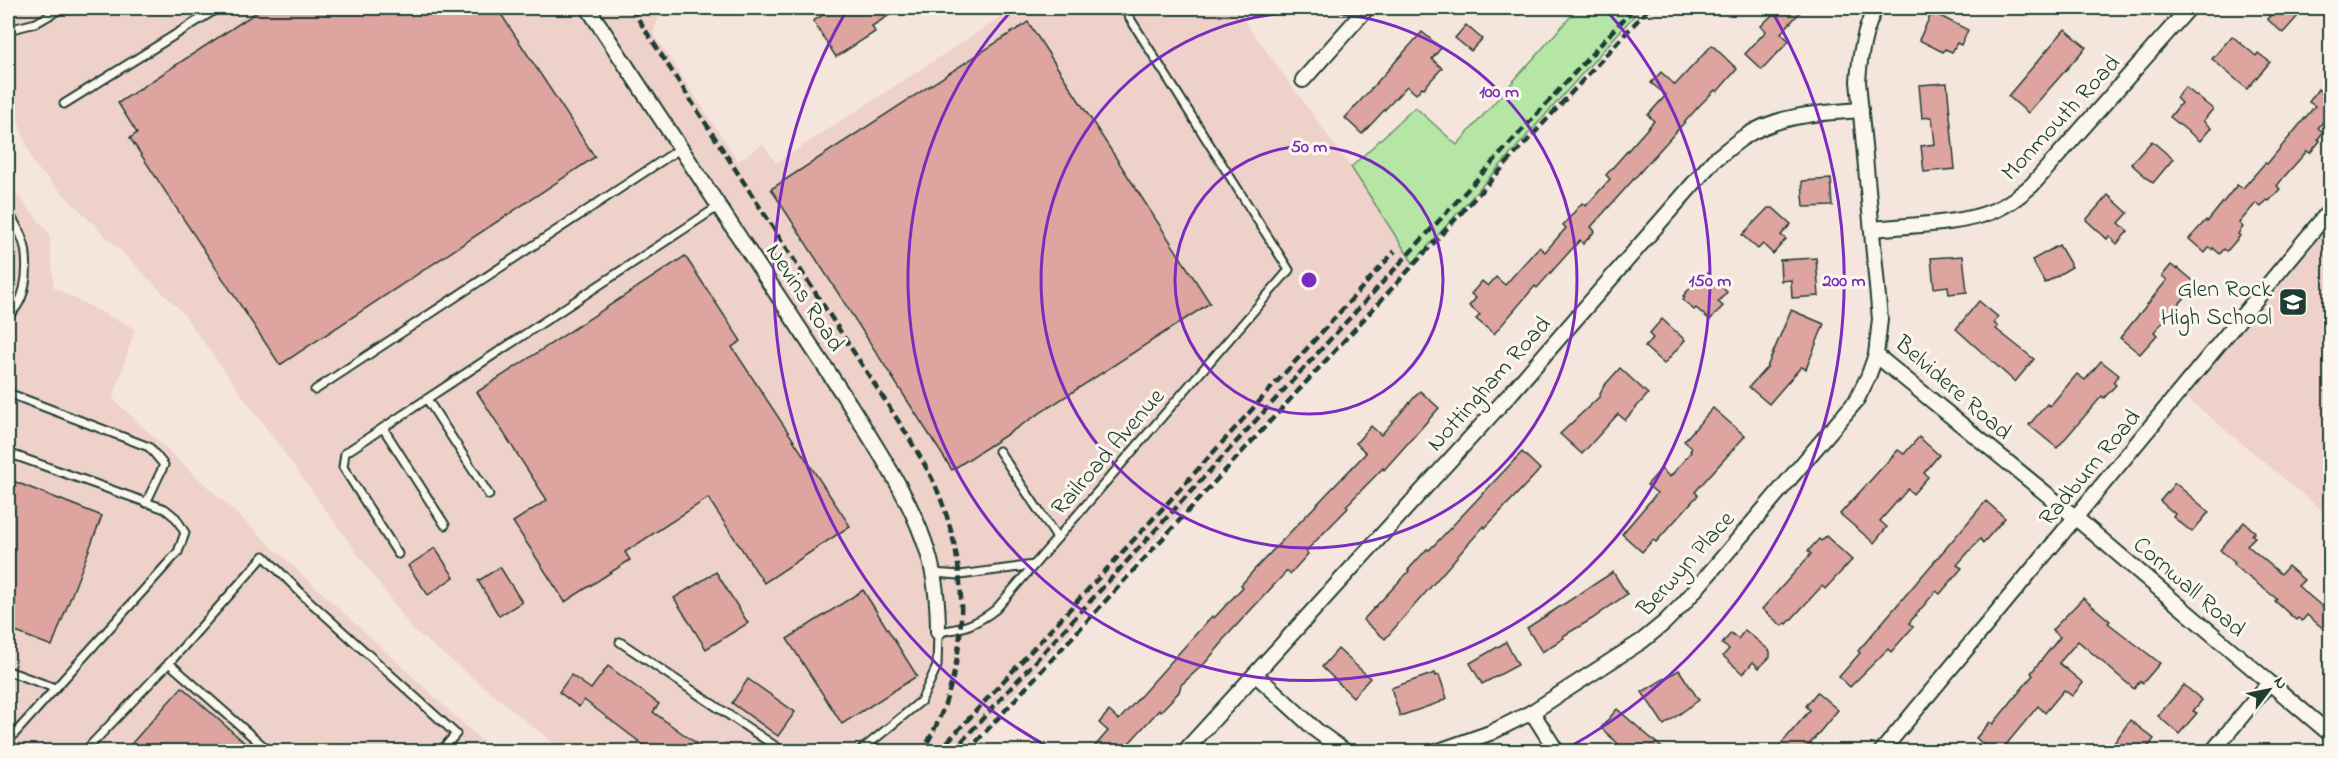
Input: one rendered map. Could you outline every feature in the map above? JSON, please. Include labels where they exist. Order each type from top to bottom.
[{"type":"street","name":"Nevins Road","points":[[588,8],[878,451],[917,525],[933,573],[938,632]]},
{"type":"street","points":[[1303,80],[1367,8]]},
{"type":"street","name":"Belvidere Road","points":[[1875,8],[1867,25],[1860,52],[1858,81],[1880,319],[1876,355],[2076,518]]},
{"type":"street","name":"Monmouth Road","points":[[1872,229],[1972,218],[1994,211],[2013,201],[2032,185],[2189,8]]},
{"type":"street","name":"Nottingham Road","points":[[1184,752],[1512,392],[1714,160],[1745,136],[1772,123],[1817,113],[1862,110]]},
{"type":"street","name":"Radburn Road","points":[[1881,752],[2331,210]]},
{"type":"street","name":"Berwyn Place","points":[[1436,752],[1490,733],[1532,712],[1642,641],[1678,610],[1856,401],[1876,355]]},
{"type":"street","name":"Cornwall Road","points":[[2076,518],[2331,734]]},
{"type":"street","points":[[1255,674],[1317,731],[1346,752]]},
{"type":"street","points":[[2212,752],[2269,683]]},
{"type":"street","points":[[1532,712],[1557,752]]},
{"type":"lane","points":[[8,30],[36,23],[62,8]]},
{"type":"lane","points":[[64,104],[218,8]]},
{"type":"lane","name":"Railroad Avenue","points":[[938,632],[961,630],[996,609],[1289,270],[1124,9]]},
{"type":"lane","points":[[315,390],[681,148]]},
{"type":"lane","points":[[398,554],[343,467],[345,453],[719,206]]},
{"type":"lane","points":[[8,212],[19,230],[26,254],[23,292],[18,307],[8,315]]},
{"type":"lane","points":[[8,393],[149,447],[164,465],[146,503]]},
{"type":"lane","points":[[427,399],[489,495]]},
{"type":"lane","points":[[383,428],[446,525]]},
{"type":"lane","points":[[999,450],[1058,538]]},
{"type":"lane","points":[[8,453],[165,509],[177,518],[185,533],[184,542],[178,552],[8,741]]},
{"type":"lane","points":[[84,752],[169,663],[264,556],[307,599],[456,734],[440,752]]},
{"type":"lane","points":[[933,573],[960,575],[1035,564]]},
{"type":"lane","points":[[859,752],[921,701],[937,666],[938,632]]},
{"type":"lane","points":[[620,642],[784,752]]},
{"type":"lane","points":[[169,663],[270,752]]},
{"type":"lane","points":[[8,671],[55,688]]},
{"type":"shaded area","points":[[8,8],[663,8],[653,33],[738,161],[763,144],[776,163],[1015,8],[1235,8],[1351,167],[1413,263],[962,751],[563,751],[412,629],[181,311],[34,165],[8,95]]},
{"type":"shaded area","points":[[8,184],[49,233],[54,288],[135,329],[113,399],[493,751],[8,751]]},
{"type":"shaded area","name":"Glen Rock High School","points":[[2330,210],[2330,517],[2181,393]]},
{"type":"green space","points":[[1578,8],[1641,8],[1413,263],[1351,167],[1415,107],[1457,145]]},
{"type":"building","points":[[263,8],[497,8],[595,157],[280,365],[130,138],[137,133],[118,103]]},
{"type":"building","points":[[834,8],[901,8],[872,26],[875,32],[836,57],[813,21]]},
{"type":"building","points":[[1779,8],[1804,8],[1781,33],[1789,41],[1762,70],[1745,54],[1766,31],[1761,26]]},
{"type":"building","points":[[2260,8],[2305,8],[2283,33],[2267,19],[2270,16]]},
{"type":"building","points":[[1932,12],[1968,30],[1961,45],[1957,43],[1952,52],[1945,49],[1943,52],[1919,40]]},
{"type":"building","points":[[1028,22],[1210,303],[952,470],[771,189]]},
{"type":"building","points":[[1466,25],[1482,39],[1471,51],[1455,38]]},
{"type":"building","points":[[2065,29],[2086,47],[2028,113],[2008,96]]},
{"type":"building","points":[[1422,32],[1441,48],[1432,59],[1442,68],[1416,94],[1407,86],[1362,134],[1345,118]]},
{"type":"building","points":[[2232,36],[2256,56],[2258,53],[2270,62],[2247,89],[2212,59]]},
{"type":"building","points":[[1712,45],[1737,69],[1717,92],[1715,90],[1699,106],[1591,227],[1595,231],[1583,244],[1580,240],[1537,288],[1535,286],[1494,334],[1476,319],[1480,315],[1469,306],[1476,298],[1471,294],[1482,281],[1488,286],[1496,277],[1505,285],[1539,247],[1545,252],[1566,228],[1563,225],[1582,203],[1586,206],[1610,179],[1606,175],[1654,121],[1648,115],[1666,95],[1651,83],[1661,72],[1675,85]]},
{"type":"building","points":[[1947,83],[1955,169],[1924,172],[1921,146],[1935,144],[1932,117],[1922,118],[1919,85]]},
{"type":"building","points":[[2185,87],[2213,109],[2203,121],[2211,128],[2200,141],[2170,117],[2181,103],[2176,98]]},
{"type":"building","points":[[2331,87],[2331,118],[2328,116],[2318,128],[2323,132],[2318,139],[2320,141],[2310,153],[2307,151],[2283,178],[2277,186],[2280,189],[2269,201],[2267,200],[2261,207],[2256,203],[2239,223],[2243,227],[2238,234],[2240,236],[2227,251],[2224,249],[2220,254],[2213,248],[2212,250],[2209,248],[2205,253],[2189,239],[2206,220],[2207,222],[2237,185],[2243,188],[2265,163],[2267,164],[2315,106],[2309,102],[2318,89],[2324,95]]},
{"type":"building","points":[[2152,141],[2173,159],[2153,183],[2131,164]]},
{"type":"building","points":[[1831,179],[1833,206],[1804,207],[1802,181]]},
{"type":"building","points":[[2108,195],[2128,213],[2119,223],[2128,231],[2117,244],[2109,236],[2107,239],[2086,220]]},
{"type":"building","points":[[1768,208],[1773,208],[1791,224],[1781,235],[1786,239],[1773,254],[1763,244],[1758,249],[1742,235]]},
{"type":"building","points":[[2059,245],[2072,267],[2045,283],[2032,260]]},
{"type":"building","points":[[685,256],[741,341],[732,347],[850,526],[764,583],[708,498],[625,552],[630,560],[565,602],[513,522],[547,500],[477,392]]},
{"type":"building","points":[[1963,256],[1967,292],[1949,294],[1948,286],[1934,288],[1931,258]]},
{"type":"building","points":[[1816,258],[1819,296],[1792,298],[1791,280],[1781,281],[1780,260]]},
{"type":"building","points":[[2171,265],[2197,284],[2154,332],[2157,335],[2140,354],[2120,338],[2167,280],[2162,276]]},
{"type":"building","points":[[1707,273],[1727,292],[1718,302],[1723,306],[1710,320],[1683,300],[1685,297],[1683,296],[1700,277],[1702,279]]},
{"type":"building","points":[[1979,301],[1998,317],[1994,323],[1998,327],[1996,329],[2034,359],[2015,382],[1956,329]]},
{"type":"building","points":[[1791,310],[1824,324],[1806,369],[1801,367],[1769,404],[1749,387],[1767,367]]},
{"type":"building","points":[[1662,319],[1685,340],[1664,364],[1645,347],[1653,338],[1649,334]]},
{"type":"building","points":[[2101,361],[2119,375],[2113,382],[2116,385],[2104,398],[2102,396],[2057,448],[2029,425],[2047,404],[2050,406],[2077,374],[2085,380]]},
{"type":"building","points":[[1620,368],[1648,394],[1625,420],[1618,414],[1582,454],[1560,434],[1599,397],[1603,387]]},
{"type":"building","points":[[1420,391],[1439,408],[1384,470],[1383,468],[1346,506],[1348,508],[1306,551],[1308,554],[1290,574],[1287,571],[1222,641],[1205,663],[1181,685],[1179,692],[1160,712],[1159,710],[1121,752],[1090,752],[1108,731],[1099,723],[1109,711],[1119,720],[1212,616],[1214,618],[1243,587],[1241,585],[1254,570],[1366,453],[1356,443],[1371,426],[1381,435]]},
{"type":"building","points":[[1713,408],[1745,436],[1695,492],[1698,495],[1656,542],[1653,540],[1642,552],[1622,534],[1657,493],[1647,485],[1661,469],[1670,477],[1691,452],[1692,448],[1684,441]]},
{"type":"building","points":[[1919,437],[1939,455],[1924,473],[1928,477],[1913,494],[1908,489],[1880,521],[1887,527],[1874,543],[1840,514],[1898,450],[1904,454]]},
{"type":"building","points":[[1522,452],[1540,469],[1485,528],[1484,526],[1385,639],[1363,620],[1427,549],[1429,550],[1439,540]]},
{"type":"building","points":[[8,479],[102,516],[52,646],[8,629]]},
{"type":"building","points":[[2175,483],[2209,512],[2192,532],[2173,517],[2175,514],[2160,501]]},
{"type":"building","points":[[1986,501],[2005,518],[1983,543],[1980,539],[1957,565],[1962,568],[1940,594],[1936,591],[1909,623],[1913,627],[1891,652],[1888,649],[1850,687],[1839,677],[1860,653],[1858,651]]},
{"type":"building","points":[[2244,522],[2255,532],[2252,535],[2255,537],[2247,545],[2281,574],[2288,566],[2304,580],[2298,586],[2331,614],[2331,635],[2307,615],[2302,621],[2298,618],[2296,620],[2275,601],[2277,599],[2233,565],[2235,563],[2220,550]]},
{"type":"building","points":[[1826,536],[1852,560],[1825,589],[1822,586],[1787,624],[1782,626],[1762,609],[1811,554],[1808,551],[1819,539],[1821,541]]},
{"type":"building","points":[[435,548],[454,577],[428,595],[408,566]]},
{"type":"building","points":[[500,567],[522,602],[499,616],[478,581]]},
{"type":"building","points":[[716,572],[748,623],[706,649],[674,598]]},
{"type":"building","points":[[1613,572],[1627,594],[1542,652],[1527,628]]},
{"type":"building","points":[[863,590],[917,676],[842,724],[787,639]]},
{"type":"building","points":[[2083,598],[2110,621],[2108,623],[2160,663],[2143,683],[2140,681],[2134,689],[2078,641],[2059,663],[2083,683],[2072,696],[2064,690],[2045,713],[2038,706],[2000,752],[1992,752],[1976,738],[1990,722],[1993,724],[2033,675],[2031,673],[2060,637],[2052,630]]},
{"type":"building","points":[[1745,630],[1770,651],[1770,657],[1759,668],[1753,662],[1743,674],[1723,656],[1729,649],[1722,644],[1731,633],[1738,639]]},
{"type":"building","points":[[1506,642],[1518,665],[1482,684],[1470,663]]},
{"type":"building","points":[[1338,649],[1370,678],[1353,697],[1322,667]]},
{"type":"building","points":[[608,666],[659,704],[653,712],[708,752],[653,752],[584,700],[579,707],[559,692],[571,675],[591,689]]},
{"type":"building","points":[[1679,670],[1699,700],[1664,725],[1642,692]]},
{"type":"building","points":[[1435,673],[1436,676],[1439,675],[1447,698],[1400,716],[1391,688]]},
{"type":"building","points":[[748,679],[795,712],[778,736],[732,703]]},
{"type":"building","points":[[2184,685],[2202,700],[2193,711],[2197,713],[2179,734],[2158,716]]},
{"type":"building","points":[[182,687],[255,752],[124,752]]},
{"type":"building","points":[[1817,692],[1838,710],[1803,752],[1774,752],[1810,710],[1806,706]]},
{"type":"building","points":[[1617,709],[1667,752],[1627,752],[1601,728]]},
{"type":"building","points":[[2130,720],[2154,739],[2144,752],[2108,752]]},
{"type":"railway","points":[[631,8],[908,436],[940,497],[957,561],[961,593],[961,626],[957,659],[949,691],[938,722],[922,752]]},
{"type":"railway","points":[[952,752],[1634,8]]},
{"type":"railway","points":[[967,752],[1649,8]]},
{"type":"railway","points":[[938,752],[1395,251]]},
{"type":"place","name":"Glen Rock High School","points":[[2293,302]]}]
